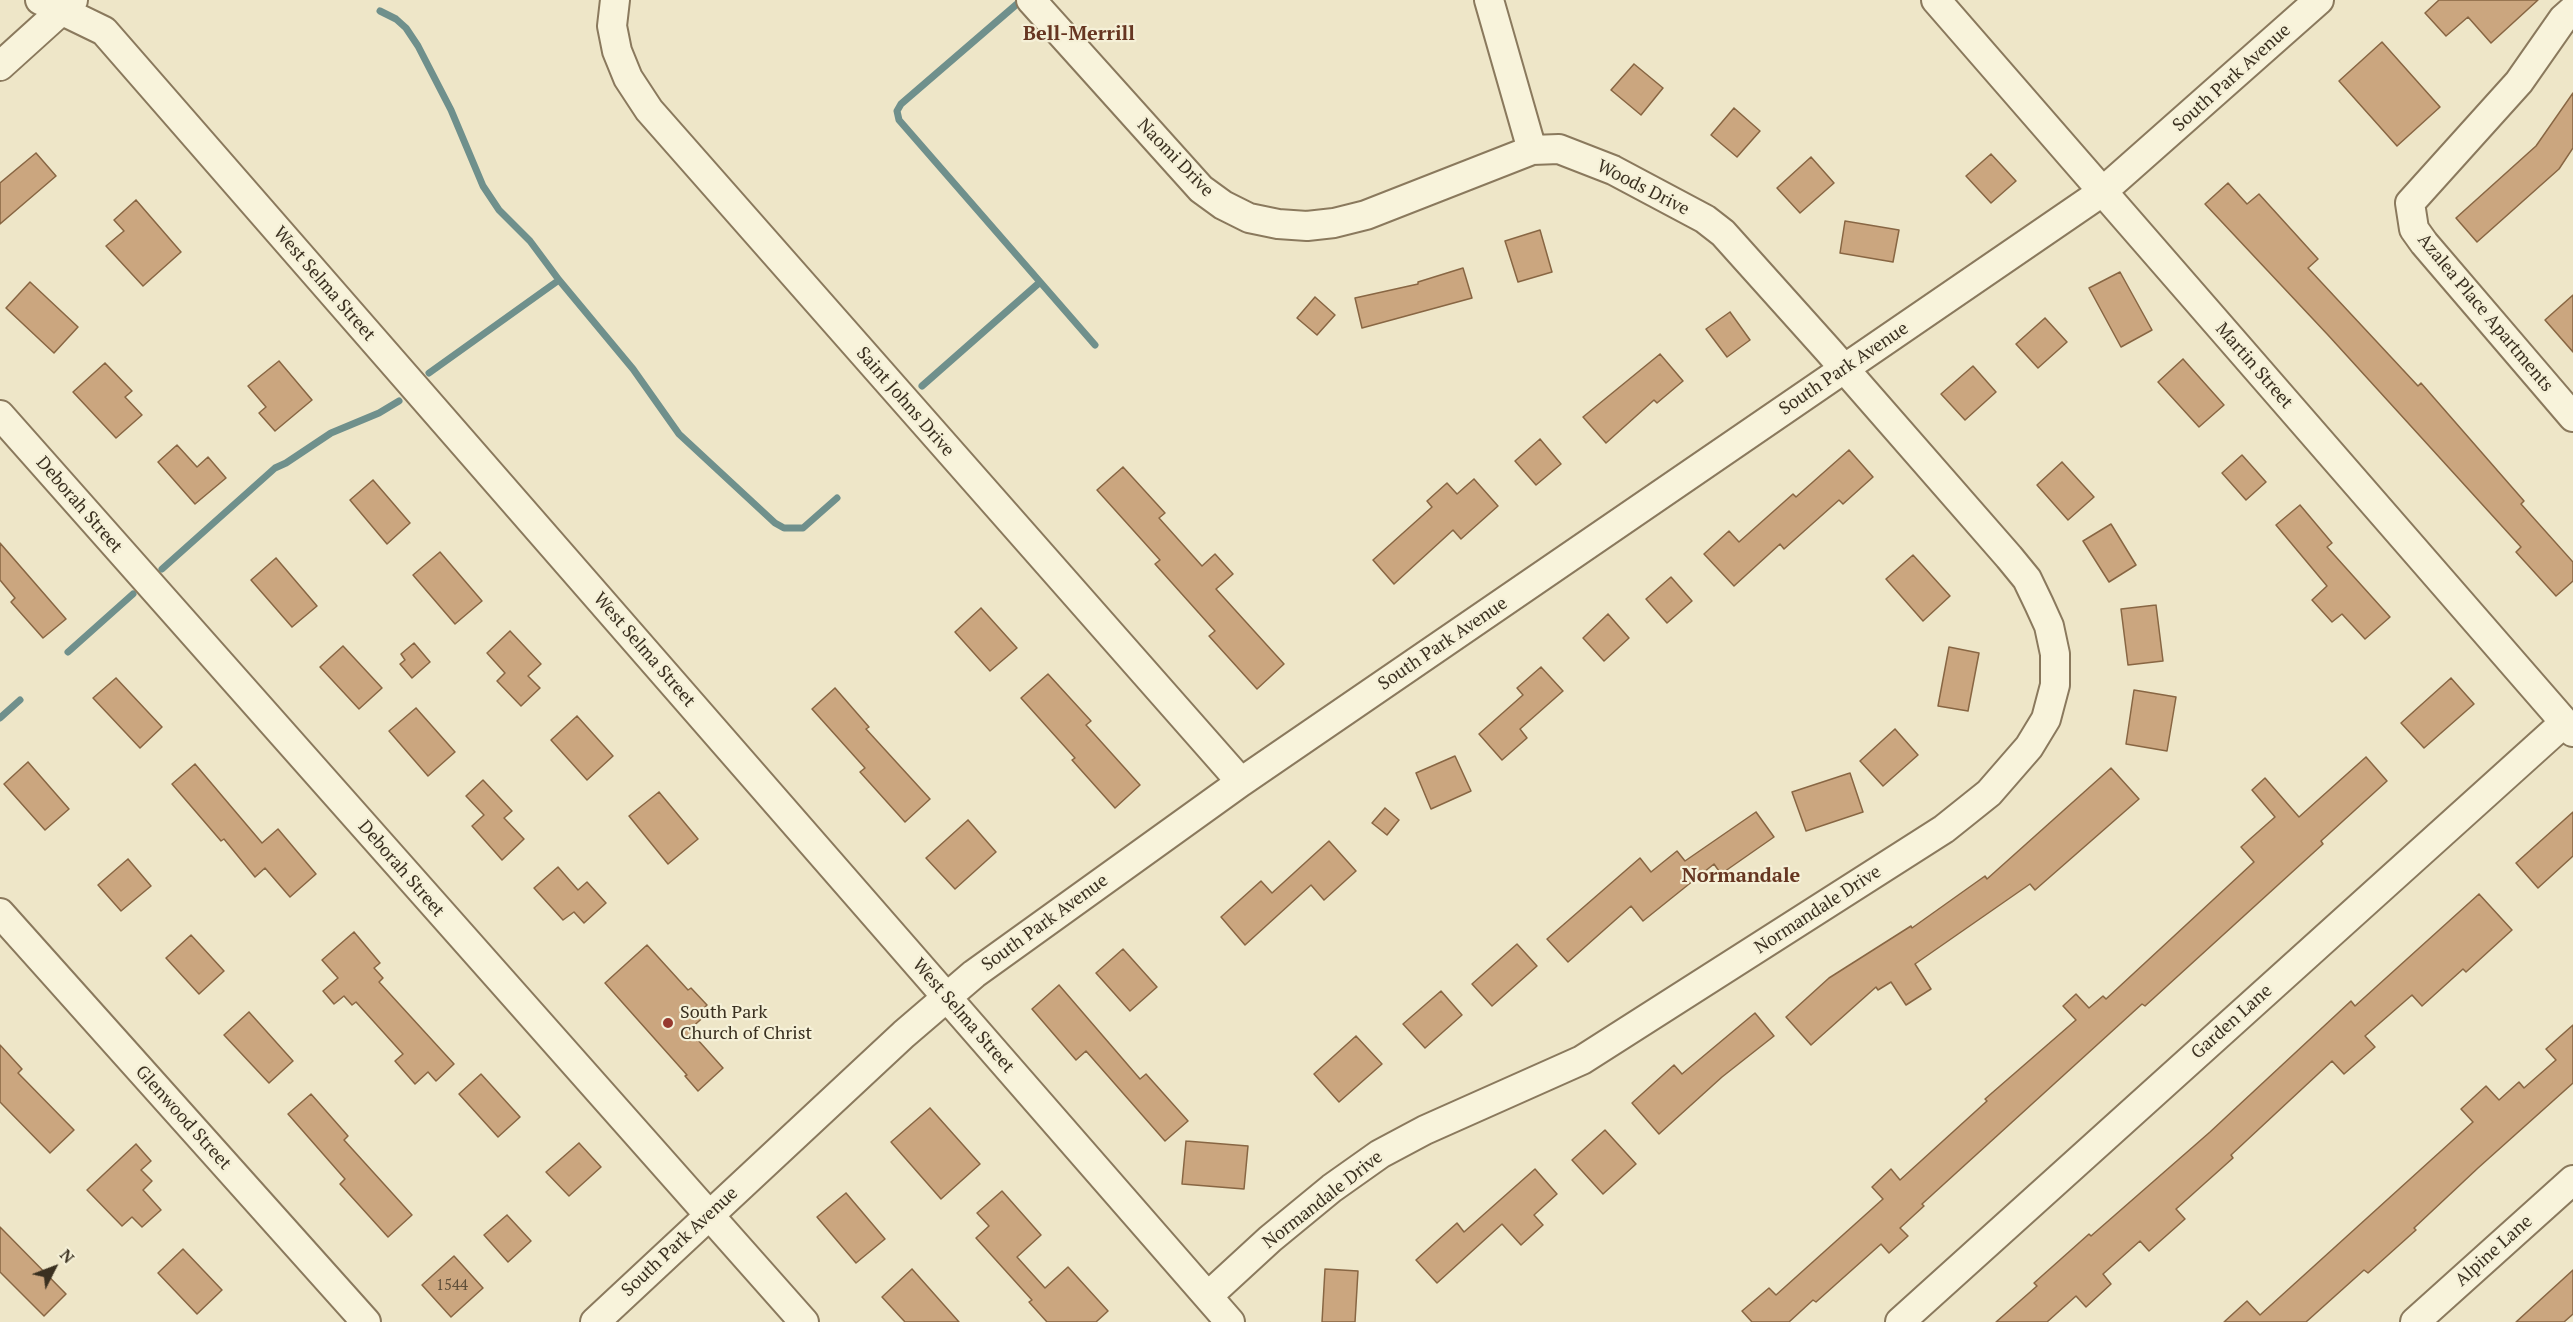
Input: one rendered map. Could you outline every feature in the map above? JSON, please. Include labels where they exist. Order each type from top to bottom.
[{"type":"street","name":"Saint Johns Drive","points":[[615,0],[612,26],[617,51],[628,78],[648,111],[1241,782]]},
{"type":"street","name":"Naomi Drive","points":[[1031,0],[1201,189],[1223,205],[1249,218],[1278,224],[1307,226],[1366,215],[1532,150]]},
{"type":"street","points":[[1489,0],[1532,150]]},
{"type":"street","name":"South Park Avenue","points":[[595,1322],[708,1214],[974,974],[1241,782],[2102,192],[2319,0]]},
{"type":"street","points":[[0,66],[58,3]]},
{"type":"street","name":"West Selma Street","points":[[58,3],[104,31],[1230,1322]]},
{"type":"street","name":"Martin Street","points":[[1950,5],[2102,192],[2569,727]]},
{"type":"street","name":"Azalea Place Apartments","points":[[2573,10],[2563,20],[2519,82],[2410,203],[2414,229],[2424,243],[2573,417]]},
{"type":"street","name":"Woods Drive","points":[[1532,150],[1559,149],[1613,170],[1705,219],[1723,233],[1845,369]]},
{"type":"street","name":"Normandale Drive","points":[[1208,1296],[1332,1188],[1380,1154],[1425,1130],[1582,1060],[1633,1030],[1944,829],[1989,793],[2029,747],[2046,719],[2055,685],[2055,654],[2049,626],[2040,604],[2026,579],[2009,556],[1845,369]]},
{"type":"street","name":"Deborah Street","points":[[0,415],[804,1322]]},
{"type":"street","name":"Garden Lane","points":[[1900,1322],[2569,727]]},
{"type":"street","name":"Glenwood Street","points":[[0,913],[366,1322]]},
{"type":"street","name":"Alpine Lane","points":[[2415,1322],[2573,1180]]},
{"type":"building","points":[[2439,0],[2538,0],[2491,43],[2468,17],[2446,36],[2425,13]]},
{"type":"building","points":[[2382,42],[2440,107],[2397,146],[2339,81]]},
{"type":"building","points":[[1634,64],[1663,88],[1641,115],[1611,90]]},
{"type":"building","points":[[2573,93],[2573,148],[2559,169],[2477,242],[2456,218],[2536,146]]},
{"type":"building","points":[[1734,108],[1760,131],[1737,157],[1711,135]]},
{"type":"building","points":[[36,153],[56,176],[0,224],[0,183]]},
{"type":"building","points":[[1991,154],[2016,181],[1991,203],[1966,176]]},
{"type":"building","points":[[1811,157],[1834,183],[1800,213],[1777,188]]},
{"type":"building","points":[[2228,183],[2247,204],[2259,194],[2318,259],[2308,268],[2418,386],[2421,383],[2524,501],[2521,504],[2573,562],[2573,581],[2556,596],[2516,552],[2521,547],[2205,204]]},
{"type":"building","points":[[136,200],[181,252],[143,286],[106,246],[124,231],[114,220]]},
{"type":"building","points":[[1845,221],[1899,230],[1893,262],[1840,253]]},
{"type":"building","points":[[1540,230],[1552,272],[1518,282],[1505,241]]},
{"type":"building","points":[[1463,268],[1472,298],[1362,328],[1355,298],[1418,284],[1418,282]]},
{"type":"building","points":[[2120,272],[2152,330],[2121,347],[2089,288]]},
{"type":"building","points":[[30,282],[78,327],[54,353],[6,308]]},
{"type":"building","points":[[2573,295],[2573,352],[2545,320]]},
{"type":"building","points":[[1315,297],[1335,315],[1317,335],[1297,318]]},
{"type":"building","points":[[1730,312],[1750,340],[1727,357],[1706,329]]},
{"type":"building","points":[[2045,318],[2067,342],[2038,368],[2016,344]]},
{"type":"building","points":[[1660,354],[1683,381],[1657,403],[1654,400],[1606,443],[1583,417]]},
{"type":"building","points":[[2183,359],[2224,405],[2199,427],[2158,382]]},
{"type":"building","points":[[279,361],[312,400],[275,431],[259,413],[266,407],[248,386]]},
{"type":"building","points":[[105,363],[132,391],[125,397],[142,415],[116,438],[73,392]]},
{"type":"building","points":[[1973,366],[1996,392],[1965,420],[1941,394]]},
{"type":"building","points":[[1540,439],[1561,464],[1536,485],[1515,461]]},
{"type":"building","points":[[177,445],[197,467],[208,457],[226,478],[195,504],[158,462]]},
{"type":"building","points":[[1849,450],[1873,477],[1843,504],[1839,500],[1784,549],[1780,544],[1734,586],[1704,554],[1729,531],[1739,542],[1793,494],[1796,497]]},
{"type":"building","points":[[2242,455],[2266,482],[2246,500],[2222,473]]},
{"type":"building","points":[[2062,462],[2094,497],[2068,520],[2037,485]]},
{"type":"building","points":[[1123,467],[1165,513],[1159,518],[1202,566],[1215,554],[1233,574],[1216,589],[1284,664],[1257,689],[1209,636],[1215,631],[1155,564],[1160,560],[1097,490]]},
{"type":"building","points":[[1474,479],[1498,506],[1461,539],[1453,530],[1394,584],[1373,560],[1432,507],[1427,501],[1447,483],[1457,494]]},
{"type":"building","points":[[373,480],[410,523],[387,544],[350,500]]},
{"type":"building","points":[[2300,505],[2332,543],[2327,547],[2390,617],[2365,639],[2342,614],[2332,622],[2312,600],[2327,586],[2276,525]]},
{"type":"building","points":[[2111,524],[2136,565],[2109,582],[2083,541]]},
{"type":"building","points":[[0,543],[66,619],[43,638],[11,602],[15,598],[0,580]]},
{"type":"building","points":[[440,552],[482,601],[455,624],[413,575]]},
{"type":"building","points":[[1913,555],[1950,596],[1923,621],[1886,579]]},
{"type":"building","points":[[276,558],[317,606],[292,627],[251,580]]},
{"type":"building","points":[[1671,577],[1692,601],[1667,623],[1646,599]]},
{"type":"building","points":[[2156,605],[2163,661],[2128,665],[2121,609]]},
{"type":"building","points":[[981,608],[1017,648],[990,671],[955,632]]},
{"type":"building","points":[[1608,614],[1629,638],[1604,661],[1583,638]]},
{"type":"building","points":[[510,631],[541,664],[528,676],[540,688],[521,706],[497,681],[505,673],[487,653]]},
{"type":"building","points":[[414,643],[430,662],[412,678],[400,664],[405,660],[401,654]]},
{"type":"building","points":[[343,646],[382,688],[359,709],[320,667]]},
{"type":"building","points":[[1949,647],[1979,653],[1968,711],[1938,706]]},
{"type":"building","points":[[1541,667],[1563,691],[1520,729],[1527,738],[1502,760],[1479,734],[1523,695],[1517,688]]},
{"type":"building","points":[[1048,674],[1091,721],[1086,725],[1140,785],[1115,808],[1072,760],[1075,758],[1021,698]]},
{"type":"building","points":[[116,678],[162,727],[140,748],[93,698]]},
{"type":"building","points":[[2451,678],[2474,704],[2424,748],[2401,723]]},
{"type":"building","points":[[835,688],[869,727],[866,729],[930,799],[905,822],[860,772],[865,768],[812,709]]},
{"type":"building","points":[[2134,690],[2176,697],[2167,751],[2126,744]]},
{"type":"building","points":[[416,708],[455,752],[428,776],[389,731]]},
{"type":"building","points":[[577,716],[613,756],[587,780],[551,740]]},
{"type":"building","points":[[1895,729],[1918,755],[1883,786],[1860,761]]},
{"type":"building","points":[[1455,756],[1471,791],[1431,809],[1416,773]]},
{"type":"building","points":[[2366,757],[2387,781],[2321,841],[2323,844],[2145,1006],[2142,1004],[1922,1204],[1924,1206],[1900,1228],[1908,1236],[1889,1253],[1881,1244],[1816,1302],[1813,1300],[1789,1322],[1752,1322],[1742,1311],[1769,1288],[1776,1295],[1883,1199],[1872,1187],[1891,1169],[1900,1180],[1987,1101],[1985,1099],[2076,1020],[2063,1006],[2076,994],[2089,1008],[2103,996],[2106,999],[2254,862],[2241,847],[2275,817],[2252,790],[2265,778],[2299,817]]},
{"type":"building","points":[[28,762],[69,809],[45,830],[4,784]]},
{"type":"building","points":[[195,764],[262,843],[278,829],[316,874],[290,897],[265,868],[255,877],[224,839],[221,841],[172,784]]},
{"type":"building","points":[[2111,768],[2139,799],[2035,890],[2030,884],[1915,964],[1931,989],[1906,1005],[1891,982],[1878,990],[1876,987],[1811,1045],[1786,1017],[1829,978],[1911,926],[1912,928],[1985,876],[1987,879]]},
{"type":"building","points":[[1850,773],[1863,812],[1806,831],[1792,792]]},
{"type":"building","points":[[483,780],[512,811],[504,818],[524,839],[502,860],[472,826],[484,815],[466,796]]},
{"type":"building","points":[[659,792],[698,839],[668,864],[629,816]]},
{"type":"building","points":[[1385,808],[1399,820],[1387,835],[1372,823]]},
{"type":"building","points":[[1756,812],[1774,837],[1721,874],[1714,864],[1643,921],[1631,906],[1568,962],[1547,939],[1640,858],[1651,872],[1677,851],[1685,861]]},
{"type":"building","points":[[2573,812],[2573,856],[2538,888],[2516,863]]},
{"type":"building","points":[[968,820],[996,852],[955,889],[926,858]]},
{"type":"building","points":[[1329,841],[1356,871],[1324,900],[1311,885],[1245,945],[1221,917],[1261,881],[1272,893]]},
{"type":"building","points":[[128,859],[151,886],[121,911],[98,885]]},
{"type":"building","points":[[558,867],[578,890],[587,882],[606,903],[584,923],[574,912],[563,920],[534,888]]},
{"type":"building","points":[[2479,894],[2512,930],[2466,972],[2463,969],[2422,1006],[2412,995],[2365,1036],[2375,1047],[2344,1074],[2332,1061],[2231,1155],[2233,1158],[2176,1209],[2185,1219],[2149,1251],[2140,1241],[2103,1274],[2111,1284],[2086,1307],[2076,1296],[2047,1322],[1996,1322],[2037,1286],[2034,1283],[2210,1132],[2351,1001],[2355,1006]]},
{"type":"building","points":[[354,932],[380,963],[374,968],[383,978],[379,982],[454,1064],[436,1081],[428,1072],[415,1084],[395,1061],[403,1054],[356,1002],[352,1005],[344,996],[334,1004],[323,991],[338,978],[322,960]]},
{"type":"building","points":[[191,935],[224,971],[199,994],[166,958]]},
{"type":"building","points":[[1517,944],[1537,966],[1492,1006],[1472,984]]},
{"type":"building","name":"South Park Church of Christ","points":[[647,945],[688,990],[691,988],[707,1005],[704,1008],[708,1013],[689,1030],[723,1068],[698,1091],[685,1076],[687,1075],[605,983]]},
{"type":"building","points":[[1123,949],[1157,987],[1130,1011],[1096,973]]},
{"type":"building","points":[[1059,985],[1140,1079],[1146,1074],[1188,1121],[1165,1141],[1086,1051],[1076,1060],[1032,1009]]},
{"type":"building","points":[[1441,991],[1462,1015],[1425,1048],[1403,1024]]},
{"type":"building","points":[[249,1012],[293,1061],[269,1083],[224,1035]]},
{"type":"building","points":[[1755,1013],[1774,1036],[1722,1077],[1659,1134],[1632,1103],[1674,1065],[1682,1074]]},
{"type":"building","points":[[2573,1025],[2573,1083],[2478,1168],[2414,1228],[2416,1230],[2368,1273],[2364,1270],[2306,1322],[2224,1322],[2247,1301],[2260,1315],[2473,1122],[2461,1109],[2486,1086],[2499,1100],[2519,1082],[2524,1088],[2556,1060],[2546,1049]]},
{"type":"building","points":[[1356,1036],[1382,1064],[1339,1102],[1314,1074]]},
{"type":"building","points":[[0,1045],[22,1069],[18,1073],[74,1130],[50,1153],[0,1102]]},
{"type":"building","points":[[481,1074],[520,1117],[498,1137],[459,1094]]},
{"type":"building","points":[[311,1094],[348,1136],[344,1140],[412,1215],[388,1237],[340,1184],[345,1179],[288,1114]]},
{"type":"building","points":[[930,1108],[980,1164],[941,1199],[891,1142]]},
{"type":"building","points":[[1605,1130],[1636,1164],[1603,1194],[1572,1160]]},
{"type":"building","points":[[1186,1141],[1248,1146],[1244,1189],[1182,1184]]},
{"type":"building","points":[[579,1143],[601,1167],[569,1196],[546,1172]]},
{"type":"building","points":[[136,1144],[151,1161],[141,1170],[152,1181],[143,1190],[161,1210],[142,1227],[132,1217],[122,1226],[87,1190]]},
{"type":"building","points":[[1535,1169],[1557,1194],[1534,1215],[1543,1225],[1521,1245],[1502,1224],[1437,1283],[1416,1260],[1457,1223],[1464,1232]]},
{"type":"building","points":[[1002,1191],[1041,1235],[1017,1257],[1045,1288],[1068,1267],[1108,1311],[1096,1322],[1047,1322],[1029,1302],[1032,1300],[976,1238],[989,1226],[977,1213]]},
{"type":"building","points":[[846,1193],[885,1239],[856,1263],[817,1217]]},
{"type":"building","points":[[507,1215],[531,1241],[508,1262],[484,1235]]},
{"type":"building","points":[[0,1227],[66,1294],[44,1316],[0,1272]]},
{"type":"building","points":[[183,1249],[222,1290],[197,1314],[158,1273]]},
{"type":"building","points":[[454,1256],[483,1288],[451,1317],[422,1285]]},
{"type":"building","points":[[912,1269],[959,1322],[905,1322],[882,1297]]},
{"type":"building","points":[[1325,1269],[1358,1271],[1355,1322],[1322,1322]]},
{"type":"building","points":[[2573,1270],[2573,1314],[2564,1322],[2516,1322]]},
{"type":"waterway","points":[[1017,4],[901,104],[897,111],[899,120],[1095,345]]},
{"type":"waterway","points":[[380,11],[396,19],[406,28],[418,46],[451,110],[483,186],[499,210],[530,241],[559,280],[633,369],[679,434],[775,523],[784,528],[803,528],[837,498]]},
{"type":"waterway","points":[[429,373],[559,280]]},
{"type":"waterway","points":[[922,386],[1039,283]]},
{"type":"waterway","points":[[162,569],[275,468],[331,433],[379,413],[399,401]]},
{"type":"waterway","points":[[68,652],[133,594]]},
{"type":"waterway","points":[[0,718],[20,700]]},
{"type":"place","name":"South Park Church of Christ","points":[[668,1023]]},
{"type":"district","name":"Bell-Merrill","points":[[1079,34]]},
{"type":"district","name":"Normandale","points":[[1741,876]]}]
